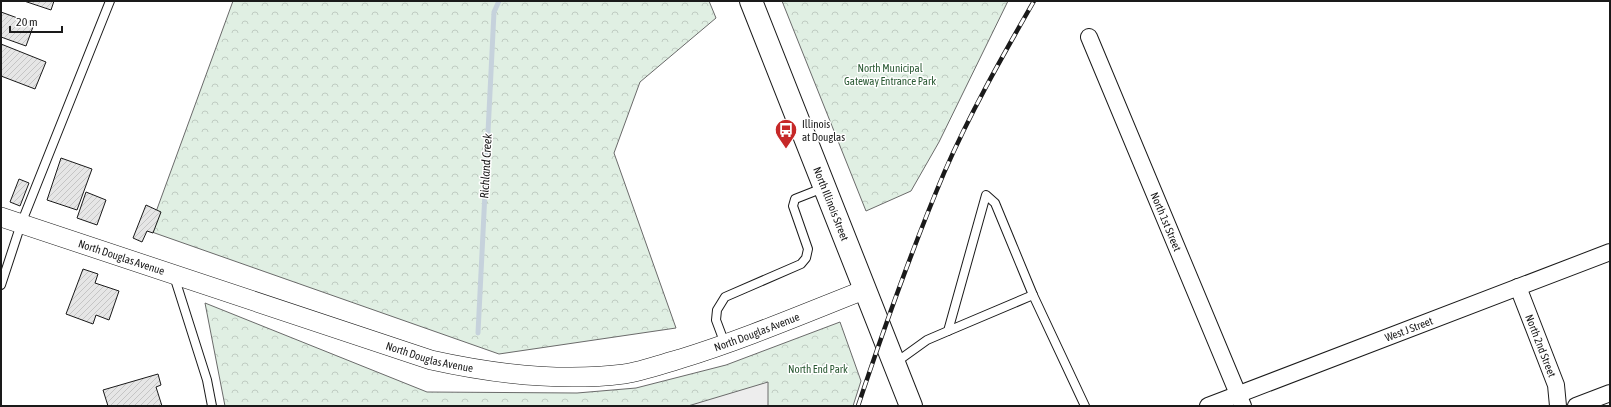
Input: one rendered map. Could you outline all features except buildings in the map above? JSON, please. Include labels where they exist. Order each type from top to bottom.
[{"type":"main road","name":"North Illinois Street","points":[[751,1],[864,290],[912,406]]},
{"type":"street","name":"North 1st Street","points":[[1089,37],[1241,400]]},
{"type":"street","name":"North Douglas Avenue","points":[[1,217],[431,360],[492,372],[536,376],[569,377],[626,374],[726,344],[864,290]]},
{"type":"street","name":"West J Street","points":[[1208,406],[1241,400],[1518,287],[1610,252]]},
{"type":"street","name":"North 2nd Street","points":[[1518,287],[1556,385],[1558,406]]},
{"type":"street","points":[[1576,406],[1610,393]]},
{"type":"lane","points":[[1,285],[21,224],[110,1]]},
{"type":"lane","points":[[726,344],[716,320],[717,310],[725,297],[801,264],[806,258],[808,248],[793,206],[795,199],[824,188]]},
{"type":"lane","points":[[948,330],[986,195],[995,203],[1033,295],[1085,406]]},
{"type":"lane","points":[[174,275],[207,380],[212,406]]},
{"type":"lane","points":[[894,364],[927,340],[1033,295]]},
{"type":"green space","points":[[233,1],[709,1],[716,18],[640,82],[614,153],[676,328],[499,354],[149,231]]},
{"type":"green space","name":"North Municipal Gateway Entrance Park","points":[[782,1],[1008,1],[939,142],[911,191],[866,211]]},
{"type":"green space","name":"North End Park","points":[[205,303],[427,392],[577,393],[636,388],[726,365],[840,322],[861,381],[853,406],[225,406]]},
{"type":"shaded area","points":[[768,382],[768,406],[688,406]]},
{"type":"waterway","name":"Richland Creek","points":[[478,333],[494,12],[499,1]]},
{"type":"railway","points":[[858,406],[899,289],[944,173],[975,107],[1034,1]]},
{"type":"place","name":"Illinois at Douglas","points":[[786,150]]}]
